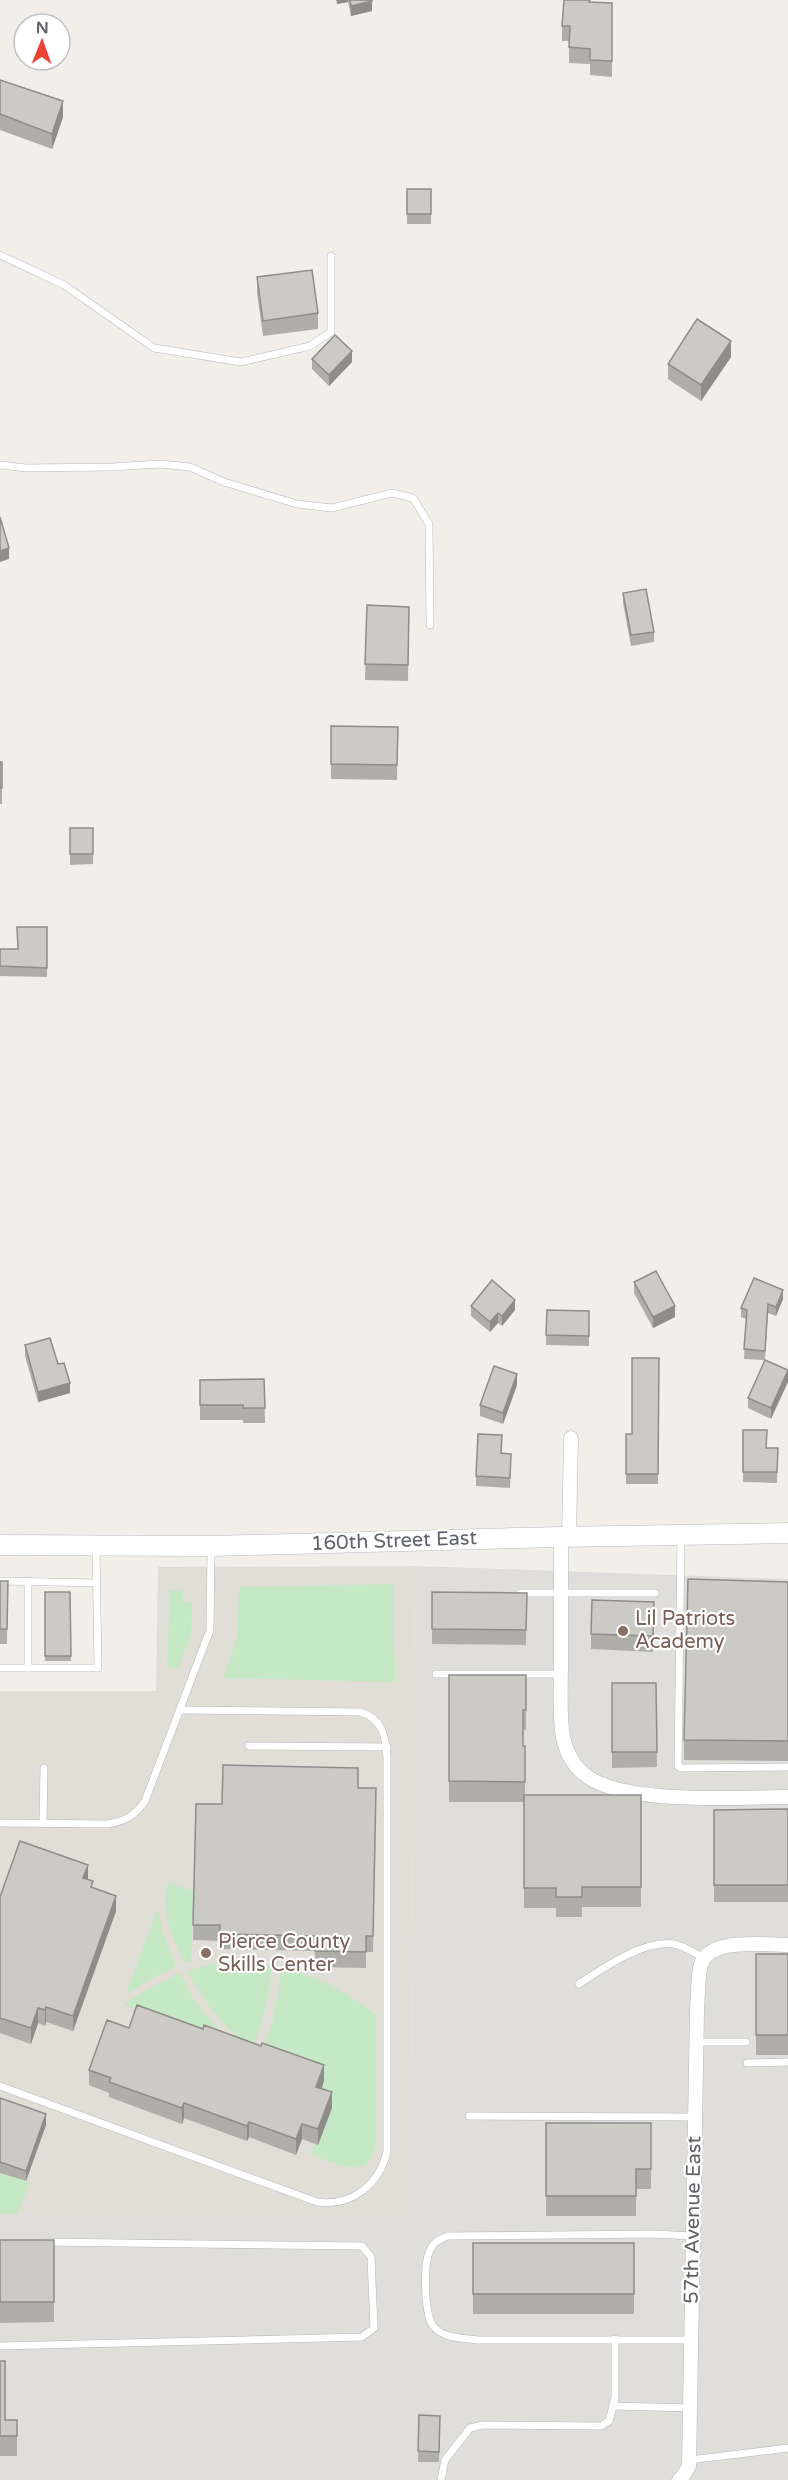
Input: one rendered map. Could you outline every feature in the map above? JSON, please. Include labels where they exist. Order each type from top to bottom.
[{"type":"main road","name":"160th Street East","points":[[0,1545],[211,1546],[788,1533]]},
{"type":"street","points":[[571,1438],[561,1593],[563,1737],[569,1755],[584,1774],[597,1782],[630,1792],[664,1796],[788,1797]]},
{"type":"street","points":[[704,1958],[712,1950],[732,1945],[788,1945]]},
{"type":"street","name":"57th Avenue East","points":[[679,2480],[689,2460],[697,2042],[700,1967],[704,1958]]},
{"type":"lane","points":[[0,255],[64,285],[154,348],[240,362],[310,346],[331,332],[330,256]]},
{"type":"lane","points":[[0,465],[26,468],[112,468],[160,464],[190,467],[224,482],[297,504],[332,508],[392,493],[413,498],[429,524],[430,625]]},
{"type":"lane","points":[[681,1535],[678,1766],[681,1768],[788,1767]]},
{"type":"lane","points":[[0,1668],[98,1668],[96,1546]]},
{"type":"lane","points":[[0,1823],[108,1824],[120,1822],[137,1813],[145,1801],[210,1630],[211,1546]]},
{"type":"lane","points":[[0,1581],[97,1582]]},
{"type":"lane","points":[[28,1581],[28,1668]]},
{"type":"lane","points":[[680,1591],[691,1591]]},
{"type":"lane","points":[[506,1593],[655,1593]]},
{"type":"lane","points":[[436,1674],[561,1674]]},
{"type":"lane","points":[[0,2086],[317,2202],[337,2203],[361,2192],[371,2184],[384,2162],[387,2151],[387,1747],[381,1725],[376,1719],[360,1712],[180,1710]]},
{"type":"lane","points":[[249,1746],[387,1747]]},
{"type":"lane","points":[[43,1824],[44,1768]]},
{"type":"lane","points":[[579,1984],[612,1962],[649,1947],[673,1944],[704,1958]]},
{"type":"lane","points":[[697,2042],[746,2042]]},
{"type":"lane","points":[[747,2063],[788,2062]]},
{"type":"lane","points":[[469,2116],[695,2117]]},
{"type":"lane","points":[[691,2340],[477,2340],[443,2334],[429,2321],[427,2266],[430,2248],[447,2236],[654,2234],[693,2236]]},
{"type":"lane","points":[[0,2346],[362,2337],[374,2328],[371,2257],[362,2246],[34,2242]]},
{"type":"lane","points":[[441,2480],[445,2460],[470,2428],[483,2425],[601,2426],[609,2421],[614,2406],[615,2339]]},
{"type":"lane","points":[[614,2406],[690,2408]]},
{"type":"lane","points":[[689,2460],[788,2448]]},
{"type":"shaded area","points":[[415,1566],[788,1579],[788,2480],[0,2480],[0,2214],[410,2217]]},
{"type":"shaded area","name":"Pierce County Skills Center","points":[[415,1566],[410,2218],[0,2214],[0,1691],[156,1691],[158,1567]]},
{"type":"green space","points":[[393,1584],[395,1682],[224,1678],[237,1637],[239,1587]]},
{"type":"green space","points":[[170,1590],[183,1591],[183,1602],[190,1602],[192,1605],[191,1633],[178,1668],[167,1668]]},
{"type":"green space","points":[[168,1882],[194,1892],[191,1961],[184,1963],[166,1913],[165,1892]]},
{"type":"green space","points":[[158,1908],[163,1933],[176,1967],[126,1994]]},
{"type":"green space","points":[[237,1962],[272,1966],[265,2010],[254,2047],[224,2024],[207,2004],[187,1971],[213,1964]]},
{"type":"green space","points":[[282,1968],[307,1975],[331,1986],[376,2015],[376,2141],[373,2154],[368,2162],[360,2166],[341,2165],[310,2154],[315,2143],[318,2145],[262,2051],[273,2021]]},
{"type":"green space","points":[[180,1973],[193,1999],[221,2032],[180,2024],[124,2005],[147,1989]]},
{"type":"green space","points":[[0,2173],[30,2183],[17,2214],[0,2214]]},
{"type":"building","points":[[350,0],[372,0],[372,1],[351,6]]},
{"type":"building","points":[[564,0],[612,3],[612,61],[590,60],[590,49],[569,47],[570,26],[562,26]]},
{"type":"building","points":[[0,80],[63,101],[52,134],[0,114]]},
{"type":"building","points":[[407,189],[431,189],[431,214],[407,214]]},
{"type":"building","points":[[312,270],[318,313],[263,321],[257,277]]},
{"type":"building","points":[[697,319],[731,341],[701,385],[668,364]]},
{"type":"building","points":[[335,335],[352,351],[329,375],[312,359]]},
{"type":"building","points":[[0,517],[9,548],[0,551]]},
{"type":"building","points":[[646,589],[654,632],[631,635],[623,593]]},
{"type":"building","points":[[367,605],[409,607],[408,665],[365,664]]},
{"type":"building","points":[[331,726],[398,727],[397,765],[331,764]]},
{"type":"building","points":[[0,762],[2,762],[2,788],[0,788]]},
{"type":"building","points":[[70,828],[93,828],[93,854],[70,854]]},
{"type":"building","points":[[17,927],[47,927],[47,968],[0,966],[0,949],[18,949]]},
{"type":"building","points":[[656,1271],[675,1306],[653,1317],[634,1282]]},
{"type":"building","points":[[754,1278],[783,1290],[776,1307],[768,1304],[765,1351],[744,1349],[747,1310],[741,1308]]},
{"type":"building","points":[[492,1280],[515,1300],[502,1316],[498,1313],[490,1322],[471,1306]]},
{"type":"building","points":[[547,1310],[589,1311],[589,1336],[546,1335]]},
{"type":"building","points":[[50,1338],[58,1364],[64,1363],[70,1383],[38,1392],[25,1345]]},
{"type":"building","points":[[632,1358],[659,1358],[658,1474],[626,1474],[626,1434],[632,1434]]},
{"type":"building","points":[[765,1360],[788,1370],[771,1408],[748,1398]]},
{"type":"building","points":[[494,1366],[517,1374],[503,1413],[480,1405]]},
{"type":"building","points":[[264,1379],[265,1408],[243,1408],[243,1405],[200,1405],[200,1380]]},
{"type":"building","points":[[743,1430],[767,1430],[766,1448],[778,1448],[777,1472],[743,1472]]},
{"type":"building","points":[[478,1434],[502,1435],[501,1453],[511,1454],[510,1478],[476,1476]]},
{"type":"building","points":[[688,1579],[788,1582],[788,1741],[684,1740]]},
{"type":"building","points":[[0,1581],[8,1581],[7,1629],[0,1629]]},
{"type":"building","points":[[45,1592],[70,1592],[71,1656],[45,1656]]},
{"type":"building","points":[[432,1592],[527,1593],[526,1630],[432,1629]]},
{"type":"building","points":[[592,1600],[654,1602],[653,1636],[591,1634]]},
{"type":"building","points":[[449,1675],[526,1675],[526,1710],[523,1710],[525,1782],[449,1781]]},
{"type":"building","points":[[612,1683],[656,1683],[657,1752],[612,1752]]},
{"type":"building","points":[[223,1765],[358,1768],[358,1788],[376,1788],[373,1936],[366,1936],[366,1952],[315,1951],[316,1936],[220,1934],[220,1925],[193,1925],[196,1804],[222,1804]]},
{"type":"building","points":[[524,1795],[641,1795],[641,1887],[582,1887],[582,1897],[556,1897],[556,1888],[524,1888]]},
{"type":"building","points":[[788,1809],[788,1885],[714,1885],[714,1810]]},
{"type":"building","points":[[20,1841],[88,1865],[83,1878],[93,1881],[91,1887],[116,1896],[73,2016],[46,2007],[45,2010],[38,2008],[31,2028],[0,2018],[0,1897]]},
{"type":"building","points":[[756,1954],[788,1954],[788,2035],[756,2035]]},
{"type":"building","points":[[137,2005],[203,2029],[204,2025],[261,2046],[262,2043],[324,2065],[316,2087],[332,2092],[318,2129],[302,2124],[296,2139],[249,2122],[247,2126],[184,2103],[182,2108],[109,2082],[111,2078],[89,2070],[107,2020],[129,2028]]},
{"type":"building","points":[[0,2098],[46,2114],[26,2171],[0,2162]]},
{"type":"building","points":[[546,2123],[651,2123],[651,2169],[636,2169],[636,2196],[546,2196]]},
{"type":"building","points":[[0,2240],[54,2240],[54,2302],[0,2302]]},
{"type":"building","points":[[473,2243],[634,2243],[634,2294],[473,2294]]},
{"type":"building","points":[[0,2361],[5,2361],[5,2420],[17,2420],[17,2436],[0,2436]]},
{"type":"building","points":[[419,2415],[440,2416],[439,2452],[418,2451]]},
{"type":"place","name":"Lil Patriots Academy","points":[[623,1631]]},
{"type":"place","name":"Pierce County Skills Center","points":[[206,1953]]}]
